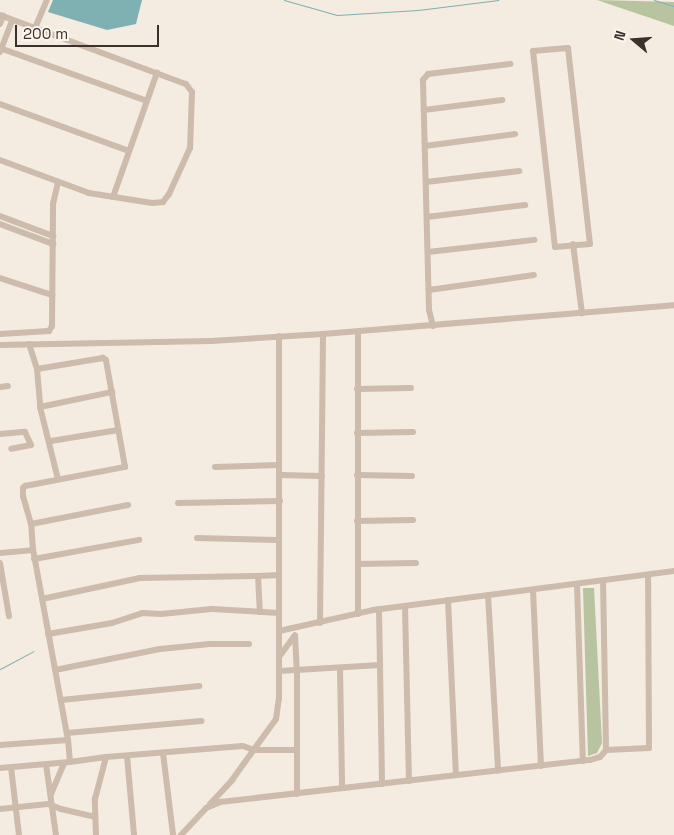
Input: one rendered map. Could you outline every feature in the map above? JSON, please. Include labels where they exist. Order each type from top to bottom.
[{"type":"street","points":[[35,28],[47,0]]},
{"type":"street","points":[[0,24],[2,15],[186,84],[190,88],[190,148],[170,194],[163,202],[152,204],[89,193],[0,160]]},
{"type":"street","points":[[12,20],[0,49],[147,101]]},
{"type":"street","points":[[568,48],[590,244],[573,244],[555,247],[533,51],[568,48]]},
{"type":"street","points":[[433,326],[429,310],[423,80],[428,74],[510,64]]},
{"type":"street","points":[[113,197],[157,73]]},
{"type":"street","points":[[424,110],[502,100]]},
{"type":"street","points":[[0,104],[129,151]]},
{"type":"street","points":[[425,146],[514,134]]},
{"type":"street","points":[[426,182],[519,171]]},
{"type":"street","points":[[0,334],[49,332],[52,326],[53,204],[58,182]]},
{"type":"street","points":[[427,217],[525,205]]},
{"type":"street","points":[[0,216],[53,236]]},
{"type":"street","points":[[0,224],[52,244]]},
{"type":"street","points":[[428,252],[534,240]]},
{"type":"street","points":[[573,244],[582,313]]},
{"type":"street","points":[[429,290],[534,275]]},
{"type":"street","points":[[0,278],[52,295]]},
{"type":"street","points":[[0,345],[211,341],[358,332],[674,305]]},
{"type":"street","points":[[358,332],[358,614]]},
{"type":"street","points":[[320,623],[323,334]]},
{"type":"street","points":[[181,835],[210,804],[276,720],[279,698],[279,336]]},
{"type":"street","points":[[29,344],[37,369],[40,407],[51,441],[58,479]]},
{"type":"street","points":[[37,369],[104,358],[106,360],[125,467],[58,479],[23,488],[22,496],[31,524],[34,559],[68,737],[67,763],[51,794]]},
{"type":"street","points":[[0,387],[8,386]]},
{"type":"street","points":[[357,388],[411,388]]},
{"type":"street","points":[[40,407],[112,392]]},
{"type":"street","points":[[51,441],[118,430]]},
{"type":"street","points":[[0,434],[25,432],[31,446],[11,449]]},
{"type":"street","points":[[357,433],[413,432]]},
{"type":"street","points":[[215,467],[279,465]]},
{"type":"street","points":[[279,475],[322,476]]},
{"type":"street","points":[[357,475],[412,476]]},
{"type":"street","points":[[178,503],[280,501]]},
{"type":"street","points":[[31,524],[128,505]]},
{"type":"street","points":[[358,521],[413,520]]},
{"type":"street","points":[[197,538],[279,540]]},
{"type":"street","points":[[34,559],[139,540]]},
{"type":"street","points":[[0,553],[33,550]]},
{"type":"street","points":[[0,563],[9,616]]},
{"type":"street","points":[[358,564],[416,563]]},
{"type":"street","points":[[279,631],[300,628],[379,609],[674,571]]},
{"type":"street","points":[[42,599],[140,578],[279,575]]},
{"type":"street","points":[[606,750],[649,748],[648,575]]},
{"type":"street","points":[[258,576],[260,612]]},
{"type":"street","points":[[210,804],[583,761],[600,757],[606,750],[603,581]]},
{"type":"street","points":[[577,584],[583,761]]},
{"type":"street","points":[[533,590],[541,766]]},
{"type":"street","points":[[488,595],[498,771]]},
{"type":"street","points":[[448,600],[456,775]]},
{"type":"street","points":[[405,606],[409,781]]},
{"type":"street","points":[[48,634],[112,623],[142,613],[161,614],[212,609],[279,613]]},
{"type":"street","points":[[379,609],[382,784]]},
{"type":"street","points":[[279,657],[300,628]]},
{"type":"street","points":[[295,636],[297,670],[297,794]]},
{"type":"street","points":[[55,670],[160,649],[210,644],[249,644]]},
{"type":"street","points":[[279,672],[380,666]]},
{"type":"street","points":[[340,668],[342,788]]},
{"type":"street","points":[[61,700],[199,686]]},
{"type":"street","points":[[0,745],[201,721]]},
{"type":"street","points":[[0,768],[243,746],[254,750],[297,750]]},
{"type":"street","points":[[163,753],[173,835]]},
{"type":"street","points":[[127,756],[134,835]]},
{"type":"street","points":[[96,835],[95,799],[106,757]]},
{"type":"street","points":[[46,764],[56,835]]},
{"type":"street","points":[[11,767],[19,835]]},
{"type":"street","points":[[0,809],[48,804],[94,816]]},
{"type":"green space","points":[[597,0],[674,2],[674,26]]},
{"type":"green space","points":[[583,588],[594,588],[602,743],[597,753],[588,756]]},
{"type":"water","points":[[53,0],[142,0],[136,24],[107,30],[48,12]]},
{"type":"waterway","points":[[284,0],[337,15],[418,10],[498,0]]},
{"type":"waterway","points":[[654,0],[674,6]]},
{"type":"waterway","points":[[0,669],[34,651]]}]
